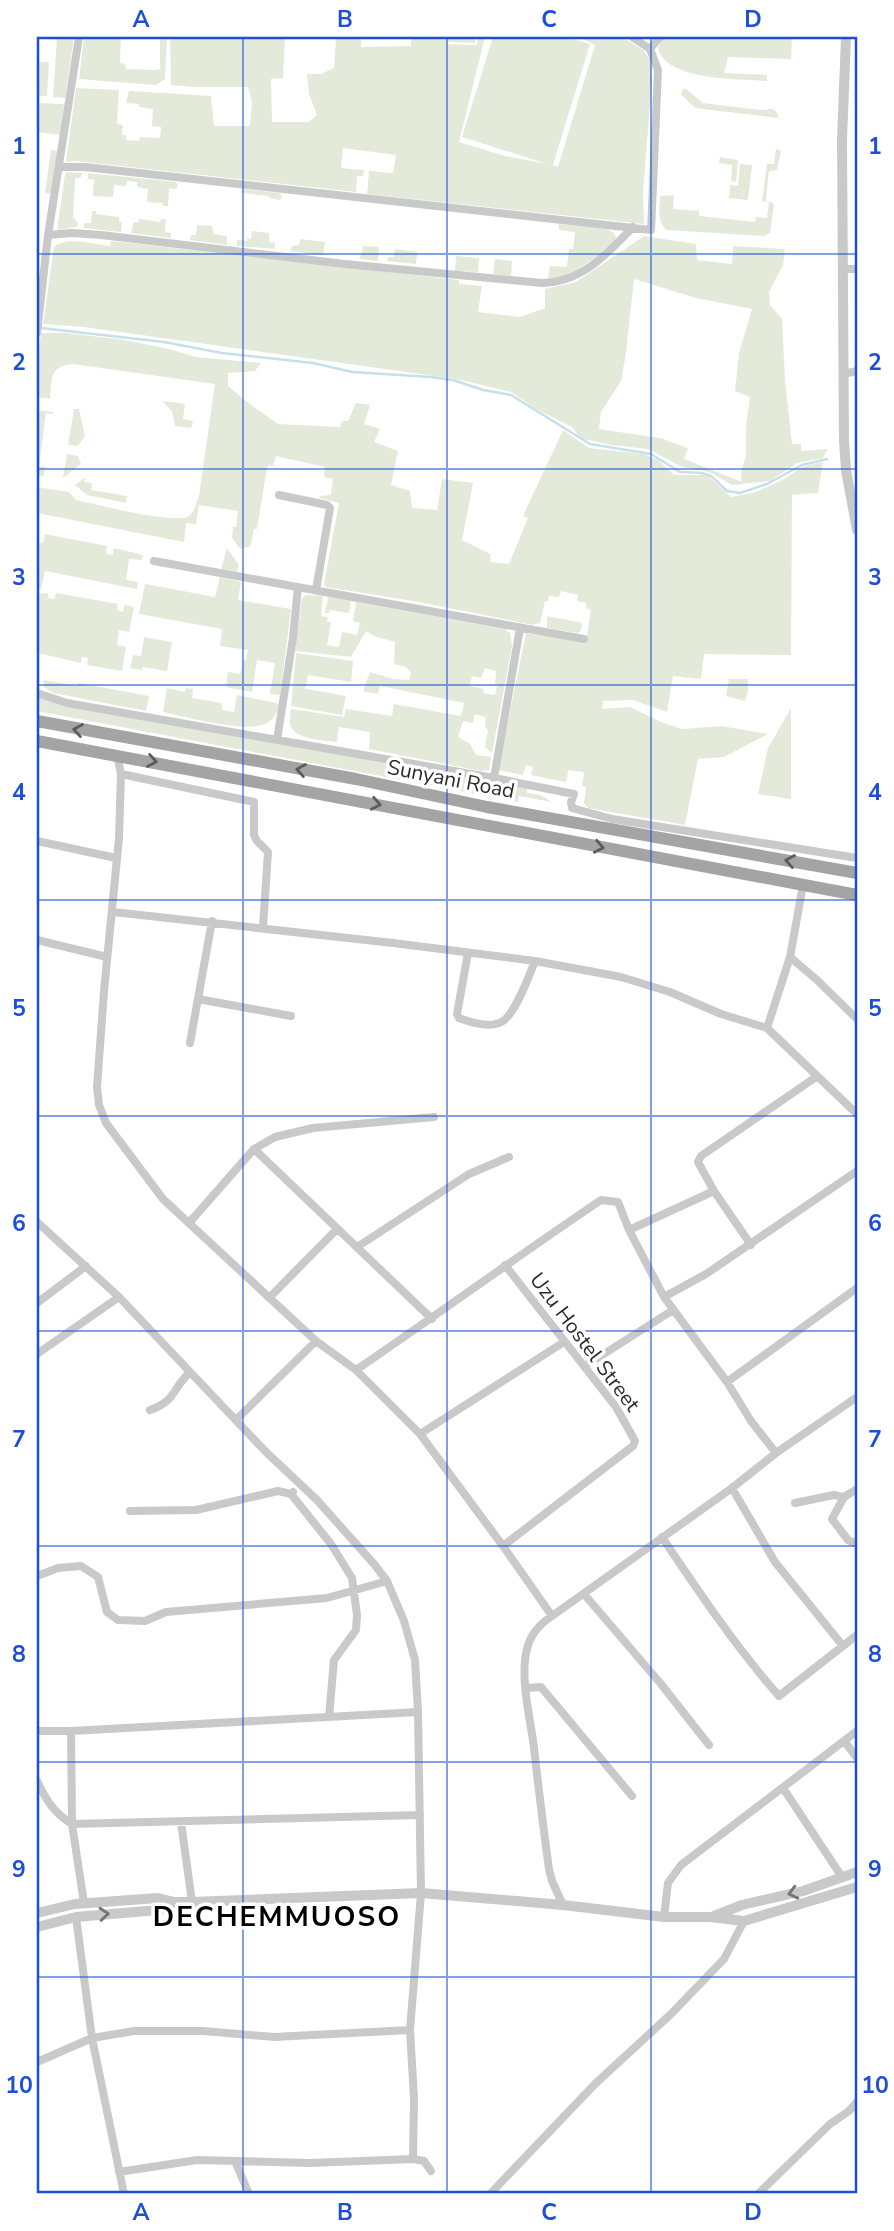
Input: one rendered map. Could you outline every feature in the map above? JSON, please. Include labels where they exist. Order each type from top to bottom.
[{"type":"main road","name":"Sunyani Road","points":[[37,722],[857,873]]},
{"type":"main road","points":[[37,741],[248,778],[857,895]]},
{"type":"main road","points":[[232,757],[248,778]]},
{"type":"street","points":[[37,330],[48,236],[79,37]]},
{"type":"street","points":[[60,167],[85,167],[651,230],[658,70],[650,49],[632,37]]},
{"type":"street","points":[[650,49],[660,37]]},
{"type":"street","points":[[846,37],[842,139],[845,461],[857,530]]},
{"type":"street","points":[[48,236],[72,233],[345,264],[555,283],[587,270],[634,228]]},
{"type":"street","points":[[843,269],[857,269]]},
{"type":"street","points":[[844,374],[857,371]]},
{"type":"street","points":[[279,495],[327,505],[330,508],[316,590]]},
{"type":"street","points":[[154,561],[584,639]]},
{"type":"street","points":[[277,740],[298,587]]},
{"type":"street","points":[[494,778],[520,628]]},
{"type":"street","points":[[37,693],[68,703],[574,794],[572,808],[612,819],[857,858]]},
{"type":"street","points":[[117,755],[121,774],[117,858],[98,1065],[99,1105],[106,1123],[163,1199],[316,1340],[356,1370],[420,1434],[551,1616]]},
{"type":"street","points":[[121,774],[254,802],[254,835],[257,841],[267,848],[268,856],[263,927]]},
{"type":"street","points":[[37,841],[117,858]]},
{"type":"street","points":[[767,1028],[790,957],[803,885]]},
{"type":"street","points":[[113,912],[212,921],[535,961],[621,977],[767,1028],[857,1114]]},
{"type":"street","points":[[190,1043],[212,921]]},
{"type":"street","points":[[37,940],[107,957]]},
{"type":"street","points":[[468,953],[457,1014],[459,1018],[479,1024],[493,1025],[505,1020],[535,961]]},
{"type":"street","points":[[790,957],[857,1019]]},
{"type":"street","points":[[198,999],[291,1016]]},
{"type":"street","points":[[751,1245],[714,1191],[698,1162],[701,1156],[816,1077]]},
{"type":"street","points":[[189,1223],[254,1149],[275,1137],[313,1128],[434,1117]]},
{"type":"street","points":[[254,1149],[432,1319]]},
{"type":"street","points":[[357,1247],[469,1174],[509,1157]]},
{"type":"street","points":[[664,1297],[751,1245],[857,1171]]},
{"type":"street","points":[[629,1230],[714,1191]]},
{"type":"street","points":[[356,1370],[601,1200],[618,1202],[629,1230],[664,1297],[727,1382],[751,1422],[776,1453]]},
{"type":"street","points":[[37,1222],[119,1297],[301,1487],[317,1500],[387,1581],[410,1639],[415,1660],[418,1712],[421,1893],[410,2030],[414,2159]]},
{"type":"street","points":[[269,1298],[337,1228]]},
{"type":"street","points":[[37,1303],[86,1265]]},
{"type":"street","name":"Uzu Hostel Street","points":[[503,1546],[633,1446],[633,1436],[622,1417],[505,1265]]},
{"type":"street","points":[[727,1382],[857,1288]]},
{"type":"street","points":[[37,1354],[119,1297]]},
{"type":"street","points":[[585,1366],[673,1310]]},
{"type":"street","points":[[236,1420],[316,1340]]},
{"type":"street","points":[[420,1434],[564,1342]]},
{"type":"street","points":[[150,1410],[170,1401],[181,1380],[190,1372]]},
{"type":"street","points":[[563,1905],[548,1868],[525,1667],[527,1649],[541,1624],[857,1397]]},
{"type":"street","points":[[291,1494],[301,1487]]},
{"type":"street","points":[[732,1488],[775,1562],[843,1646]]},
{"type":"street","points":[[855,1543],[848,1540],[832,1519],[844,1497],[857,1489]]},
{"type":"street","points":[[130,1511],[196,1510],[278,1491],[291,1494],[331,1544],[352,1578],[354,1589],[356,1630],[334,1660],[330,1717]]},
{"type":"street","points":[[795,1503],[834,1496],[844,1497]]},
{"type":"street","points":[[331,1544],[346,1533]]},
{"type":"street","points":[[662,1537],[714,1616],[779,1696],[857,1636]]},
{"type":"street","points":[[37,1576],[58,1568],[81,1566],[98,1577],[107,1612],[118,1620],[135,1621],[145,1621],[166,1612],[327,1598],[387,1581]]},
{"type":"street","points":[[584,1594],[709,1745]]},
{"type":"street","points":[[527,1688],[541,1687],[632,1796]]},
{"type":"street","points":[[37,1731],[418,1712]]},
{"type":"street","points":[[71,1731],[72,1824],[84,1903]]},
{"type":"street","points":[[664,1917],[668,1883],[673,1874],[708,1844],[857,1731]]},
{"type":"street","points":[[845,1742],[857,1758]]},
{"type":"street","points":[[37,1781],[48,1803],[58,1815],[72,1824],[420,1815]]},
{"type":"street","points":[[783,1788],[842,1877]]},
{"type":"street","points":[[181,1822],[192,1902]]},
{"type":"street","points":[[710,1917],[742,1905],[803,1891],[857,1872]]},
{"type":"street","points":[[37,1913],[84,1903],[158,1898],[174,1902],[192,1902],[421,1893],[664,1917],[710,1917],[744,1921],[857,1886]]},
{"type":"street","points":[[37,1927],[76,1917],[159,1910],[174,1902]]},
{"type":"street","points":[[76,1917],[92,2038],[124,2194]]},
{"type":"street","points":[[490,2194],[596,2084],[671,2014],[724,1959],[744,1921]]},
{"type":"street","points":[[37,2062],[92,2038],[134,2031],[204,2031],[274,2037],[410,2030]]},
{"type":"street","points":[[758,2194],[830,2124],[857,2102]]},
{"type":"street","points":[[849,2111],[857,2120]]},
{"type":"street","points":[[118,2172],[197,2160],[310,2163],[414,2159],[424,2161],[431,2171]]},
{"type":"street","points":[[235,2161],[248,2194]]},
{"type":"green space","points":[[57,37],[74,37],[65,98],[53,97]]},
{"type":"green space","points":[[84,37],[121,37],[120,63],[125,64],[126,69],[156,70],[160,69],[160,37],[167,37],[165,79],[156,85],[79,79]]},
{"type":"green space","points":[[170,37],[285,37],[283,78],[271,79],[272,122],[309,122],[317,115],[309,94],[307,74],[321,74],[334,68],[336,37],[361,37],[361,47],[411,46],[411,37],[476,37],[475,43],[448,44],[477,45],[478,37],[485,37],[459,142],[505,156],[547,164],[462,137],[493,37],[566,37],[590,44],[553,165],[558,167],[595,45],[579,37],[622,37],[643,50],[651,61],[652,80],[643,193],[644,224],[367,194],[369,171],[393,173],[396,155],[343,148],[341,168],[364,170],[363,176],[357,176],[356,192],[66,162],[76,88],[119,90],[117,124],[123,125],[122,135],[126,135],[126,140],[139,141],[140,137],[160,138],[161,127],[152,126],[153,109],[126,103],[129,91],[211,96],[214,126],[250,126],[252,102],[248,87],[171,85]]},
{"type":"green space","points":[[664,37],[792,37],[791,59],[728,57],[724,73],[767,75],[767,81],[705,76],[673,66],[663,58],[658,47]]},
{"type":"green space","points":[[37,62],[49,62],[47,96],[37,96]]},
{"type":"green space","points":[[683,89],[703,103],[760,110],[773,109],[779,118],[695,108],[681,94]]},
{"type":"green space","points":[[37,103],[64,104],[60,135],[37,132]]},
{"type":"green space","points":[[776,149],[781,151],[777,170],[769,171],[767,202],[762,201],[767,164],[774,164]]},
{"type":"green space","points":[[51,150],[58,151],[52,194],[45,193]]},
{"type":"green space","points":[[720,157],[738,160],[736,182],[731,181],[732,165],[719,163]]},
{"type":"green space","points":[[740,164],[752,165],[748,200],[729,198],[730,185],[738,186]]},
{"type":"green space","points":[[82,173],[81,177],[75,179],[73,217],[78,223],[77,227],[57,230],[65,174]]},
{"type":"green space","points":[[88,173],[176,182],[178,186],[176,189],[169,188],[168,206],[147,202],[148,189],[137,187],[137,182],[127,181],[126,186],[114,185],[113,197],[93,196],[94,180],[88,179]]},
{"type":"green space","points":[[242,189],[280,193],[282,197],[280,200],[241,193]]},
{"type":"green space","points":[[674,195],[673,209],[699,211],[699,216],[755,222],[756,217],[767,218],[769,201],[774,204],[770,233],[764,236],[667,230],[660,219],[660,196]]},
{"type":"green space","points":[[92,211],[119,217],[119,222],[122,222],[121,232],[84,228],[84,223],[91,223]]},
{"type":"green space","points":[[139,219],[160,222],[161,219],[166,219],[165,232],[171,233],[171,238],[131,233],[134,222]]},
{"type":"green space","points":[[559,224],[606,229],[613,232],[615,241],[576,270],[548,279],[550,266],[567,267],[569,249],[573,249],[575,232],[559,230]]},
{"type":"green space","points":[[197,225],[212,226],[214,234],[227,236],[227,245],[190,240],[191,235],[196,235]]},
{"type":"green space","points":[[252,231],[269,233],[269,242],[275,243],[275,249],[237,246],[237,240],[251,239]]},
{"type":"green space","points":[[644,236],[696,244],[697,260],[732,264],[733,246],[785,249],[783,265],[769,292],[770,305],[782,319],[792,444],[801,444],[801,451],[828,449],[823,458],[797,463],[770,481],[732,485],[709,472],[680,466],[648,449],[580,438],[572,427],[536,409],[511,392],[456,379],[84,327],[43,324],[54,247],[73,241],[110,246],[111,241],[459,280],[459,284],[482,286],[478,312],[520,317],[545,308],[545,289],[576,282]],"holes":[[[634,279],[696,298],[752,309],[739,353],[735,391],[750,397],[742,482],[684,459],[688,448],[660,438],[599,429],[601,412],[621,381]]]},
{"type":"green space","points":[[300,239],[325,242],[323,255],[290,251],[292,246],[299,245]]},
{"type":"green space","points":[[363,246],[379,247],[378,261],[360,259]]},
{"type":"green space","points":[[395,249],[417,252],[416,264],[387,261],[388,257],[394,257]]},
{"type":"green space","points":[[456,256],[479,258],[478,272],[455,271]]},
{"type":"green space","points":[[495,259],[512,261],[511,276],[493,274]]},
{"type":"green space","points":[[41,333],[125,340],[196,357],[261,363],[255,371],[228,373],[228,386],[278,424],[340,427],[342,421],[348,421],[356,403],[370,405],[364,424],[380,429],[374,442],[398,451],[391,485],[410,491],[412,508],[437,510],[442,479],[473,483],[462,540],[490,554],[491,562],[509,564],[528,518],[523,516],[563,430],[589,448],[644,454],[658,460],[674,475],[707,475],[731,497],[756,492],[802,467],[823,462],[818,493],[792,495],[791,655],[704,654],[701,679],[673,676],[667,712],[633,700],[603,701],[602,709],[630,707],[682,729],[721,726],[768,734],[724,757],[698,759],[685,825],[588,808],[584,803],[586,787],[582,786],[584,772],[568,770],[565,782],[531,775],[533,767],[526,765],[523,775],[498,770],[526,633],[586,642],[591,610],[586,608],[586,603],[577,601],[578,595],[561,591],[559,597],[549,596],[548,601],[545,601],[540,623],[533,625],[326,587],[324,584],[339,503],[319,498],[331,495],[333,479],[324,477],[325,467],[276,456],[273,466],[269,465],[267,468],[257,529],[254,529],[250,547],[240,549],[232,538],[238,511],[199,505],[196,524],[186,523],[184,542],[37,513],[37,487],[69,492],[76,500],[134,513],[168,518],[189,516],[199,496],[215,384],[73,364],[65,365],[53,375],[50,399],[37,397]]},
{"type":"green space","points":[[162,401],[185,404],[183,419],[193,421],[191,428],[175,426],[172,411]]},
{"type":"green space","points":[[74,409],[79,409],[85,436],[78,446],[68,445]]},
{"type":"green space","points":[[37,410],[53,412],[46,413],[39,466],[45,467],[44,476],[37,476]]},
{"type":"green space","points":[[67,454],[78,456],[81,464],[63,478]]},
{"type":"green space","points":[[85,477],[84,482],[92,483],[91,490],[127,496],[126,503],[87,495],[75,485]]},
{"type":"green space","points":[[45,534],[107,546],[106,554],[113,555],[114,548],[143,555],[142,560],[129,559],[126,580],[138,582],[137,589],[45,571],[41,589],[37,589],[37,542],[43,543]]},
{"type":"green space","points":[[227,548],[239,565],[237,572],[221,569]]},
{"type":"green space","points":[[220,577],[241,582],[238,600],[291,609],[280,695],[270,694],[275,663],[257,660],[252,692],[226,687],[228,672],[240,674],[248,650],[220,646],[222,629],[139,614],[145,584],[215,597]]},
{"type":"green space","points":[[48,593],[48,598],[54,599],[56,593],[118,604],[117,610],[123,612],[124,605],[134,607],[129,632],[119,630],[117,645],[126,647],[122,671],[87,665],[88,658],[82,657],[81,663],[37,653],[37,594]]},
{"type":"green space","points":[[306,595],[323,596],[321,616],[328,617],[327,622],[331,622],[327,645],[339,647],[342,632],[357,635],[360,623],[353,621],[356,602],[505,629],[510,633],[512,646],[492,753],[485,747],[488,730],[485,727],[486,717],[475,714],[473,723],[463,721],[458,737],[470,744],[476,755],[491,757],[489,770],[481,771],[369,749],[370,732],[339,727],[337,742],[311,739],[294,731],[290,723],[291,709],[344,717],[346,709],[392,716],[394,704],[461,716],[464,703],[380,686],[378,694],[363,691],[370,672],[393,679],[409,680],[411,673],[406,667],[394,664],[395,642],[366,631],[351,657],[295,651],[302,598]],"holes":[[[485,668],[496,671],[495,695],[483,693],[484,689],[470,686],[472,676],[481,678]]]},
{"type":"green space","points":[[328,597],[351,600],[349,613],[330,610],[325,613]]},
{"type":"green space","points":[[547,616],[582,623],[581,630],[578,633],[547,628]]},
{"type":"green space","points":[[144,637],[172,642],[167,671],[130,668],[133,655],[141,656]]},
{"type":"green space","points":[[296,653],[353,661],[351,682],[308,675],[306,687],[302,688],[346,696],[342,715],[291,706]]},
{"type":"green space","points":[[729,679],[748,679],[745,701],[726,696]]},
{"type":"green space","points":[[43,680],[77,686],[78,683],[149,696],[146,711],[53,693],[44,687]]},
{"type":"green space","points":[[167,688],[185,692],[186,688],[193,689],[192,698],[222,703],[222,710],[234,712],[237,695],[279,705],[272,720],[267,723],[258,726],[232,726],[163,712]]},
{"type":"green space","points":[[37,697],[74,706],[527,787],[527,793],[540,795],[552,802],[519,796],[518,802],[37,711]]},
{"type":"green space","points":[[791,708],[791,799],[758,794],[768,748]]},
{"type":"waterway","points":[[41,328],[313,363],[352,372],[453,380],[483,390],[511,395],[590,444],[651,454],[680,472],[711,476],[727,491],[740,493],[767,484],[802,465],[827,459]]},
{"type":"district","name":"DECHEMMUOSO","points":[[277,1916]]}]
